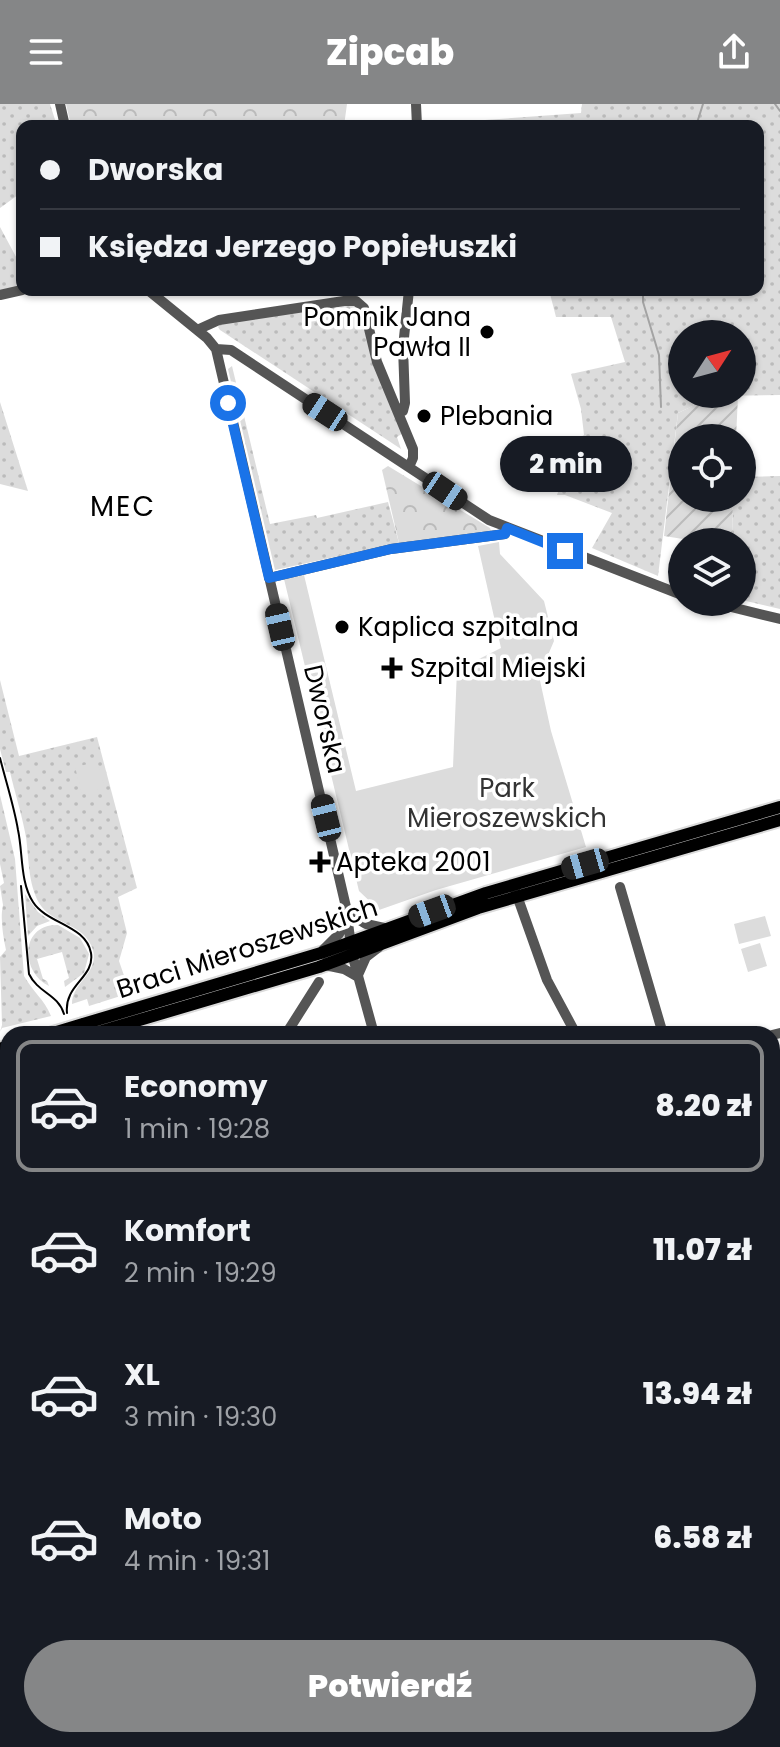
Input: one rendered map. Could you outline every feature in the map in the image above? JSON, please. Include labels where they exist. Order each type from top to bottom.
[{"type":"main road","name":"Braci Mieroszewskich","points":[[98,1026],[323,959],[386,934],[515,891],[780,807]]},
{"type":"main road","name":"Braci Mieroszewskich","points":[[515,891],[780,820]]},
{"type":"street","points":[[155,296],[216,349],[231,350],[479,514],[507,528],[668,590]]},
{"type":"street","points":[[399,413],[403,411],[405,403],[403,347],[408,296]]},
{"type":"street","points":[[197,330],[219,320],[356,301],[364,308],[374,352],[413,449],[409,467]]},
{"type":"street","name":"Dworska","points":[[216,349],[348,913],[358,977],[372,1026]]},
{"type":"street","points":[[269,578],[391,549],[505,534],[507,528]]},
{"type":"street","points":[[756,613],[780,619]]},
{"type":"street","points":[[620,887],[661,1026]]},
{"type":"street","points":[[515,891],[547,980],[572,1026]]},
{"type":"street","points":[[348,913],[386,934],[366,957],[358,977],[323,959],[348,913]]},
{"type":"street","points":[[291,1026],[319,982]]},
{"type":"green space","points":[[0,104],[50,104],[55,120],[16,120],[16,196],[0,208]]},
{"type":"green space","points":[[66,104],[347,104],[345,120],[70,120]]},
{"type":"green space","points":[[582,104],[780,104],[780,395],[756,395],[756,320],[668,320],[668,408],[689,408],[678,413],[677,424],[668,424],[668,494],[658,576],[592,548],[612,513],[565,495],[557,495],[564,474],[576,461],[578,439],[584,435],[581,409],[571,374],[625,362],[611,317],[556,317],[551,296],[764,296],[764,120],[485,120],[581,113]]},
{"type":"green space","points":[[0,227],[16,257],[16,287],[0,291]]},
{"type":"green space","points":[[354,304],[359,308],[403,433],[397,437],[401,449],[218,327],[221,323]]},
{"type":"green space","points":[[232,366],[270,524],[316,515],[317,518],[388,502],[399,543],[275,570],[228,369]]},
{"type":"green space","points":[[0,402],[28,491],[0,484]]},
{"type":"green space","points":[[688,408],[737,408],[737,424],[677,424],[678,413]]},
{"type":"green space","points":[[388,466],[491,531],[399,543],[382,470]]},
{"type":"green space","points":[[780,476],[780,609],[756,603],[756,528],[732,528],[733,512],[756,512],[756,477]]},
{"type":"green space","points":[[668,501],[668,512],[733,512],[732,528],[668,528],[668,537],[664,536]]},
{"type":"green space","name":"Park Mieroszewskich","points":[[499,542],[500,554],[544,601],[554,641],[539,676],[551,731],[586,847],[436,890],[379,910],[359,891],[284,579],[304,575],[356,791],[453,767],[457,670],[501,648],[478,546]]},
{"type":"green space","points":[[0,680],[19,756],[97,737],[137,888],[118,897],[127,933],[119,961],[130,993],[89,1006],[87,999],[72,1004],[76,990],[92,965],[93,950],[83,934],[52,916],[35,895],[23,821],[10,772],[6,772],[0,749]]},
{"type":"green space","points":[[97,762],[105,788],[82,794],[75,767]]},
{"type":"green space","points":[[0,795],[15,859],[24,976],[51,1016],[10,1026],[2,1026],[0,957],[6,950],[0,886],[4,883],[0,864]]},
{"type":"green space","points":[[25,894],[38,912],[50,921],[37,926],[28,936]]},
{"type":"green space","points":[[765,916],[771,936],[739,944],[734,924]]},
{"type":"green space","points":[[58,925],[80,938],[89,954],[84,973],[65,987],[64,981],[69,978],[62,952],[37,959],[43,979],[49,986],[33,970],[29,960],[28,950],[36,932]]},
{"type":"green space","points":[[760,943],[767,966],[748,972],[741,949]]},
{"type":"waterway","points":[[698,120],[703,104]]},
{"type":"waterway","points":[[775,104],[780,111]]},
{"type":"waterway","points":[[643,296],[659,355],[661,407]]},
{"type":"tram line","points":[[0,758],[20,839],[29,894],[39,909],[82,936],[91,953],[89,969],[70,995],[67,1013]]},
{"type":"tram line","points":[[21,886],[29,974],[57,1002],[64,1014]]},
{"type":"place","name":"Pomnik Jana Pawła II","points":[[487,332]]},
{"type":"place","name":"Plebania","points":[[424,416]]},
{"type":"place","name":"Kaplica szpitalna","points":[[342,627]]},
{"type":"place","name":"Szpital Miejski","points":[[392,668]]},
{"type":"place","name":"Apteka 2001","points":[[320,862]]},
{"type":"district","name":"MEC","points":[[123,506]]},
{"type":"route","points":[[228,403],[269,578],[391,549],[505,534],[507,528],[565,551]]}]
